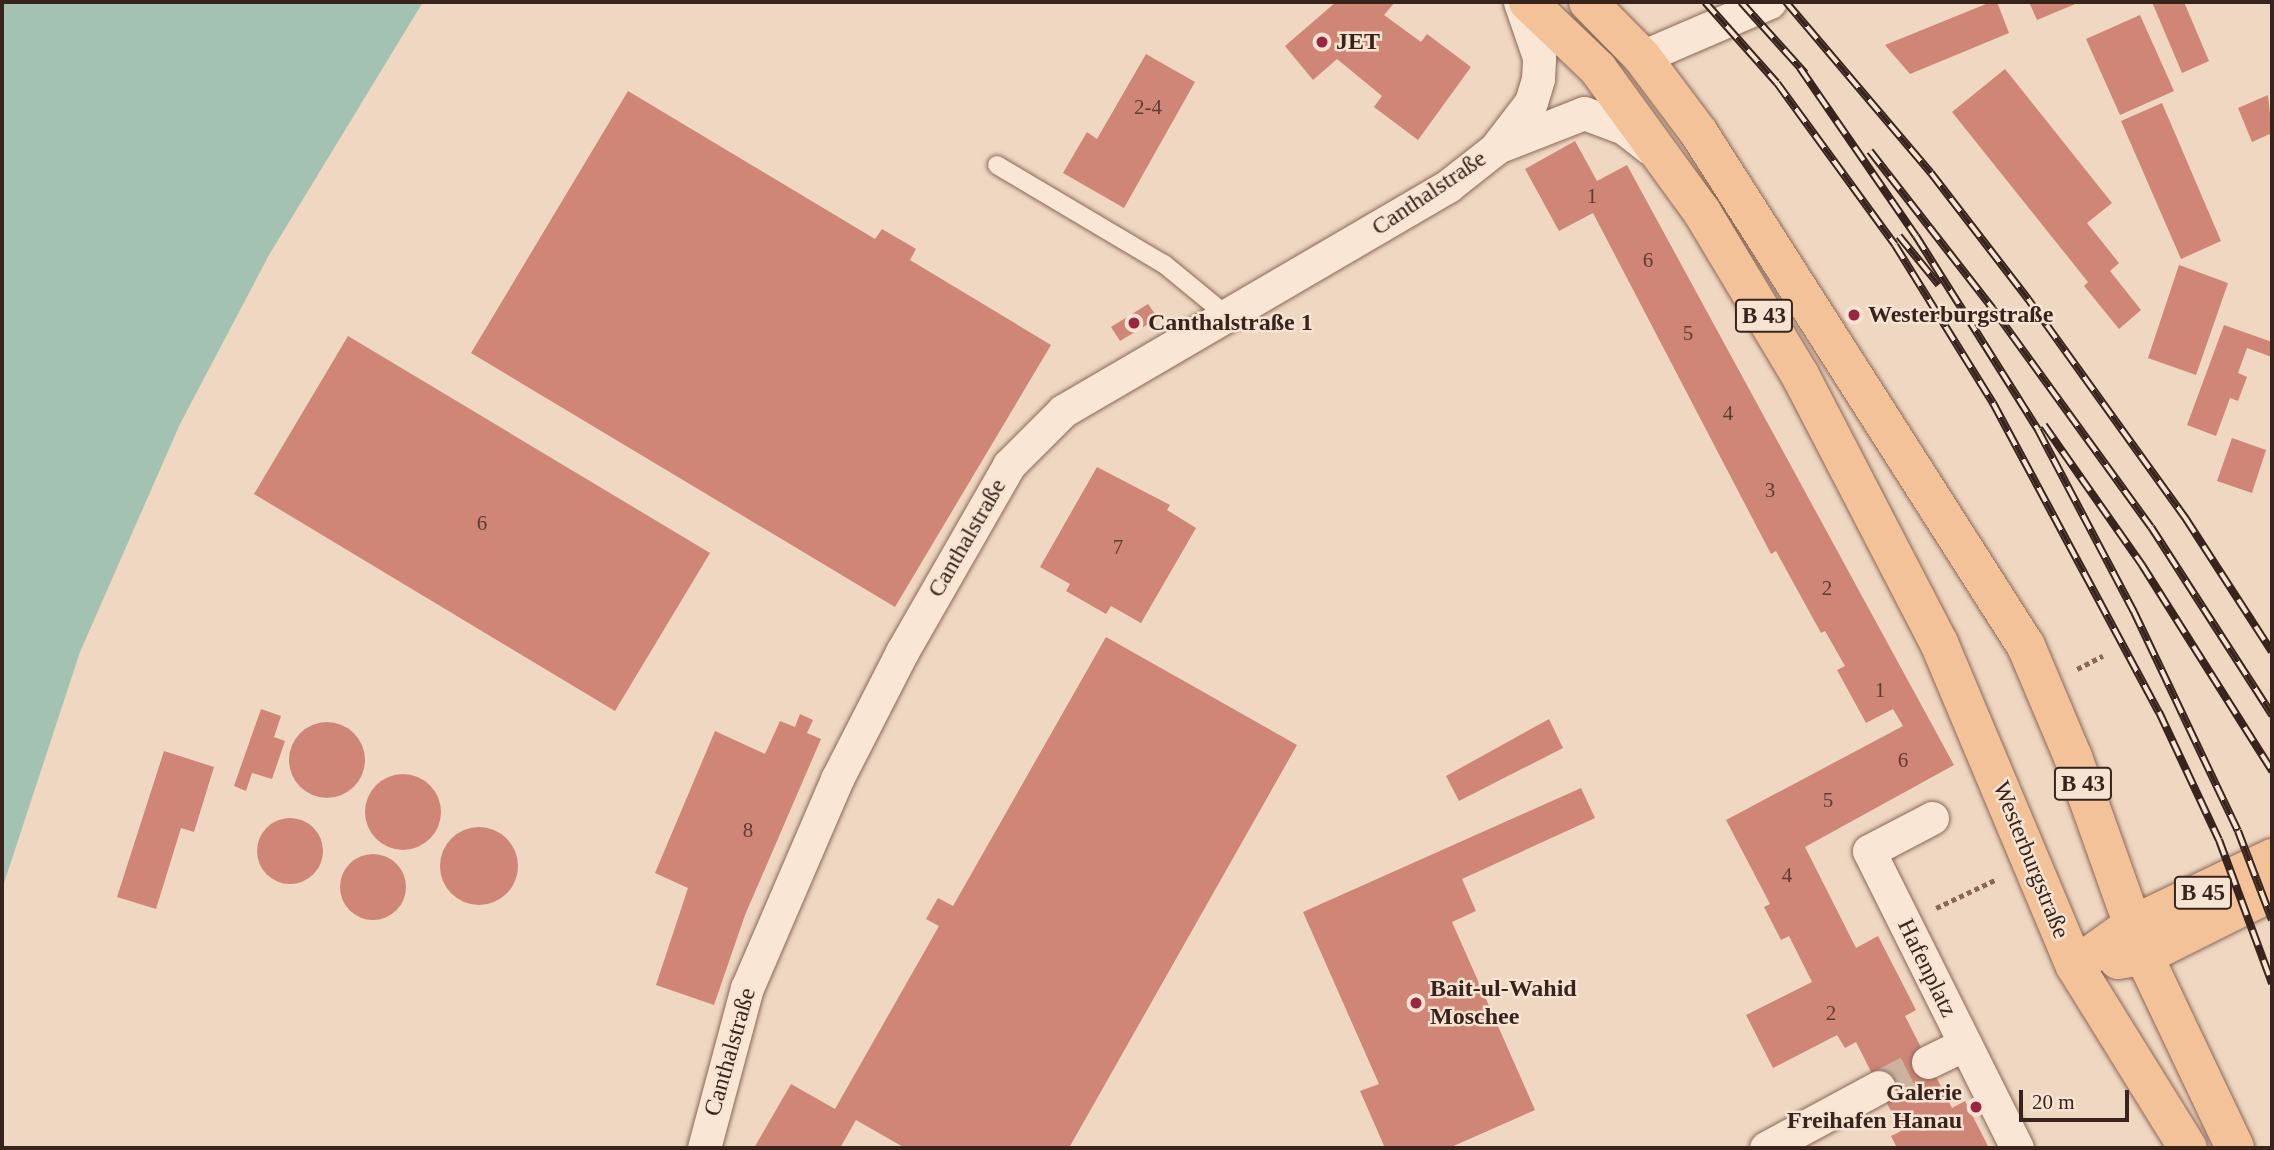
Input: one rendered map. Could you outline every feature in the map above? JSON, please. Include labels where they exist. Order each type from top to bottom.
[{"type":"main road","name":"Westerburgstraße","points":[[1528,2],[1598,69],[1702,212],[1800,375],[1940,643],[2076,966],[2188,1148]]},
{"type":"main road","name":"B 43","points":[[1588,2],[1642,57],[1699,133],[2026,646],[2073,757],[2138,940],[2235,1148]]},
{"type":"main road","points":[[1598,69],[1642,57]]},
{"type":"main road","name":"B 45","points":[[2138,940],[2272,858]]},
{"type":"main road","name":"B 45","points":[[2076,966],[2138,940],[2272,892]]},
{"type":"street","name":"Canthalstraße","points":[[704,1148],[747,988],[837,779],[902,652],[1009,465],[1063,411],[1448,186],[1495,149],[1531,102],[1538,79],[1539,57],[1520,2]]},
{"type":"street","points":[[1642,57],[1770,2]]},
{"type":"street","name":"Canthalstraße","points":[[1495,149],[1584,113],[1624,128],[1661,157]]},
{"type":"street","name":"Hafenplatz","points":[[1932,818],[1869,851],[2017,1148]]},
{"type":"street","points":[[1928,1062],[1965,1044]]},
{"type":"street","points":[[1766,1148],[1879,1087]]},
{"type":"lane","points":[[997,165],[1164,264],[1226,315]]},
{"type":"path","points":[[2073,671],[2103,656]]},
{"type":"path","points":[[1938,922],[1932,910],[2008,874]]},
{"type":"shaded area","points":[[2,2],[423,2],[269,255],[180,424],[80,652],[2,889]]},
{"type":"building","points":[[1336,2],[1395,2],[1384,15],[1421,42],[1427,34],[1471,67],[1418,140],[1374,107],[1382,96],[1337,59],[1313,80],[1285,46]]},
{"type":"building","points":[[1991,2],[1997,2],[2009,33],[1910,74],[1885,45]]},
{"type":"building","points":[[2029,2],[2080,2],[2037,20]]},
{"type":"building","points":[[2152,2],[2184,2],[2209,61],[2182,73]]},
{"type":"building","points":[[2140,15],[2174,91],[2120,115],[2086,39]]},
{"type":"building","points":[[1146,54],[1195,82],[1124,208],[1063,173],[1087,132],[1097,139]]},
{"type":"building","points":[[2005,69],[2112,203],[2087,223],[2119,263],[2110,271],[2141,310],[2119,329],[2084,286],[2088,282],[1952,112]]},
{"type":"building","points":[[628,91],[875,239],[882,229],[916,249],[910,260],[1051,345],[895,607],[471,353]]},
{"type":"building","points":[[2268,95],[2272,133],[2252,142],[2238,108]]},
{"type":"building","points":[[2162,103],[2221,241],[2181,259],[2121,121]]},
{"type":"building","points":[[1575,141],[1597,181],[1627,165],[1954,765],[1805,847],[1856,948],[1878,936],[1916,1010],[1905,1016],[1952,1108],[1965,1101],[1989,1148],[1897,1148],[1891,1136],[1901,1131],[1856,1042],[1845,1048],[1837,1035],[1773,1068],[1746,1015],[1812,982],[1789,936],[1781,940],[1764,907],[1770,904],[1726,820],[1903,726],[1893,709],[1866,723],[1837,670],[1845,666],[1825,631],[1821,633],[1776,551],[1771,554],[1593,213],[1559,231],[1525,169]]},
{"type":"building","points":[[2179,265],[2228,283],[2196,375],[2148,358]]},
{"type":"building","name":"Canthalstraße 1","points":[[1148,304],[1158,318],[1120,341],[1111,327]]},
{"type":"building","points":[[2224,325],[2272,342],[2272,357],[2247,348],[2238,373],[2247,377],[2238,401],[2230,398],[2216,436],[2187,425]]},
{"type":"building","points":[[348,336],[710,553],[615,711],[254,494]]},
{"type":"building","points":[[2232,438],[2266,450],[2252,493],[2217,481]]},
{"type":"building","points":[[1097,467],[1170,505],[1167,510],[1196,528],[1141,623],[1111,606],[1106,614],[1066,591],[1070,584],[1040,567]]},
{"type":"building","points":[[1106,637],[1297,745],[1069,1148],[905,1148],[856,1120],[840,1148],[754,1148],[791,1084],[835,1109],[939,926],[926,919],[938,898],[953,906]]},
{"type":"building","points":[[261,709],[281,716],[274,737],[285,741],[272,779],[252,773],[246,791],[234,786]]},
{"type":"building","points":[[800,714],[813,720],[807,733],[821,739],[745,915],[714,1005],[656,985],[688,888],[655,873],[715,731],[765,754],[780,721],[795,727]]},
{"type":"building","points":[[1549,719],[1563,748],[1459,801],[1446,776]]},
{"type":"building","points":[[335,722],[348,728],[359,739],[365,752],[363,775],[348,792],[335,798],[319,798],[306,792],[291,775],[289,752],[295,739],[312,724]]},
{"type":"building","points":[[164,751],[214,767],[194,832],[181,828],[156,909],[117,897]]},
{"type":"building","points":[[396,774],[410,774],[424,780],[435,791],[441,812],[438,827],[430,839],[410,850],[396,850],[382,844],[371,833],[365,819],[365,805],[371,791],[382,780]]},
{"type":"building","name":"Bait-ul-Wahid Moschee","points":[[1581,788],[1595,818],[1462,879],[1476,911],[1452,922],[1535,1110],[1449,1148],[1385,1148],[1360,1091],[1379,1084],[1303,912]]},
{"type":"building","points":[[290,818],[303,821],[313,828],[320,838],[323,851],[320,864],[313,874],[303,881],[290,884],[277,881],[267,874],[260,864],[257,851],[260,838],[267,828],[277,821]]},
{"type":"building","points":[[479,827],[494,830],[506,839],[515,851],[518,866],[515,881],[506,893],[494,902],[479,905],[464,902],[452,893],[443,881],[440,866],[443,851],[452,839],[464,830]]},
{"type":"building","points":[[373,854],[386,857],[396,864],[403,874],[406,887],[403,900],[396,910],[386,917],[373,920],[360,917],[350,910],[343,900],[340,887],[343,874],[350,864],[360,857]]},
{"type":"tunnel","points":[[1879,1087],[1928,1062]]},
{"type":"railway","points":[[1705,2],[1777,83],[1895,245],[1993,403],[2159,712],[2219,840],[2272,983]]},
{"type":"railway","points":[[1741,2],[1805,73]]},
{"type":"railway","points":[[1786,2],[1931,173],[2028,299],[2186,519],[2272,652]]},
{"type":"railway","points":[[1800,68],[1916,236],[2038,430],[2134,612],[2238,831],[2272,920]]},
{"type":"railway","points":[[1870,151],[1993,309],[2151,527],[2272,715]]},
{"type":"railway","points":[[1899,236],[1939,285]]},
{"type":"railway","points":[[2044,425],[2142,565],[2272,771]]},
{"type":"place","name":"JET","points":[[1322,42]]},
{"type":"place","name":"Westerburgstraße","points":[[1854,315]]},
{"type":"place","name":"Canthalstraße 1","points":[[1134,323]]},
{"type":"place","name":"Bait-ul-Wahid Moschee","points":[[1416,1003]]},
{"type":"place","name":"Galerie Freihafen Hanau","points":[[1976,1107]]}]
